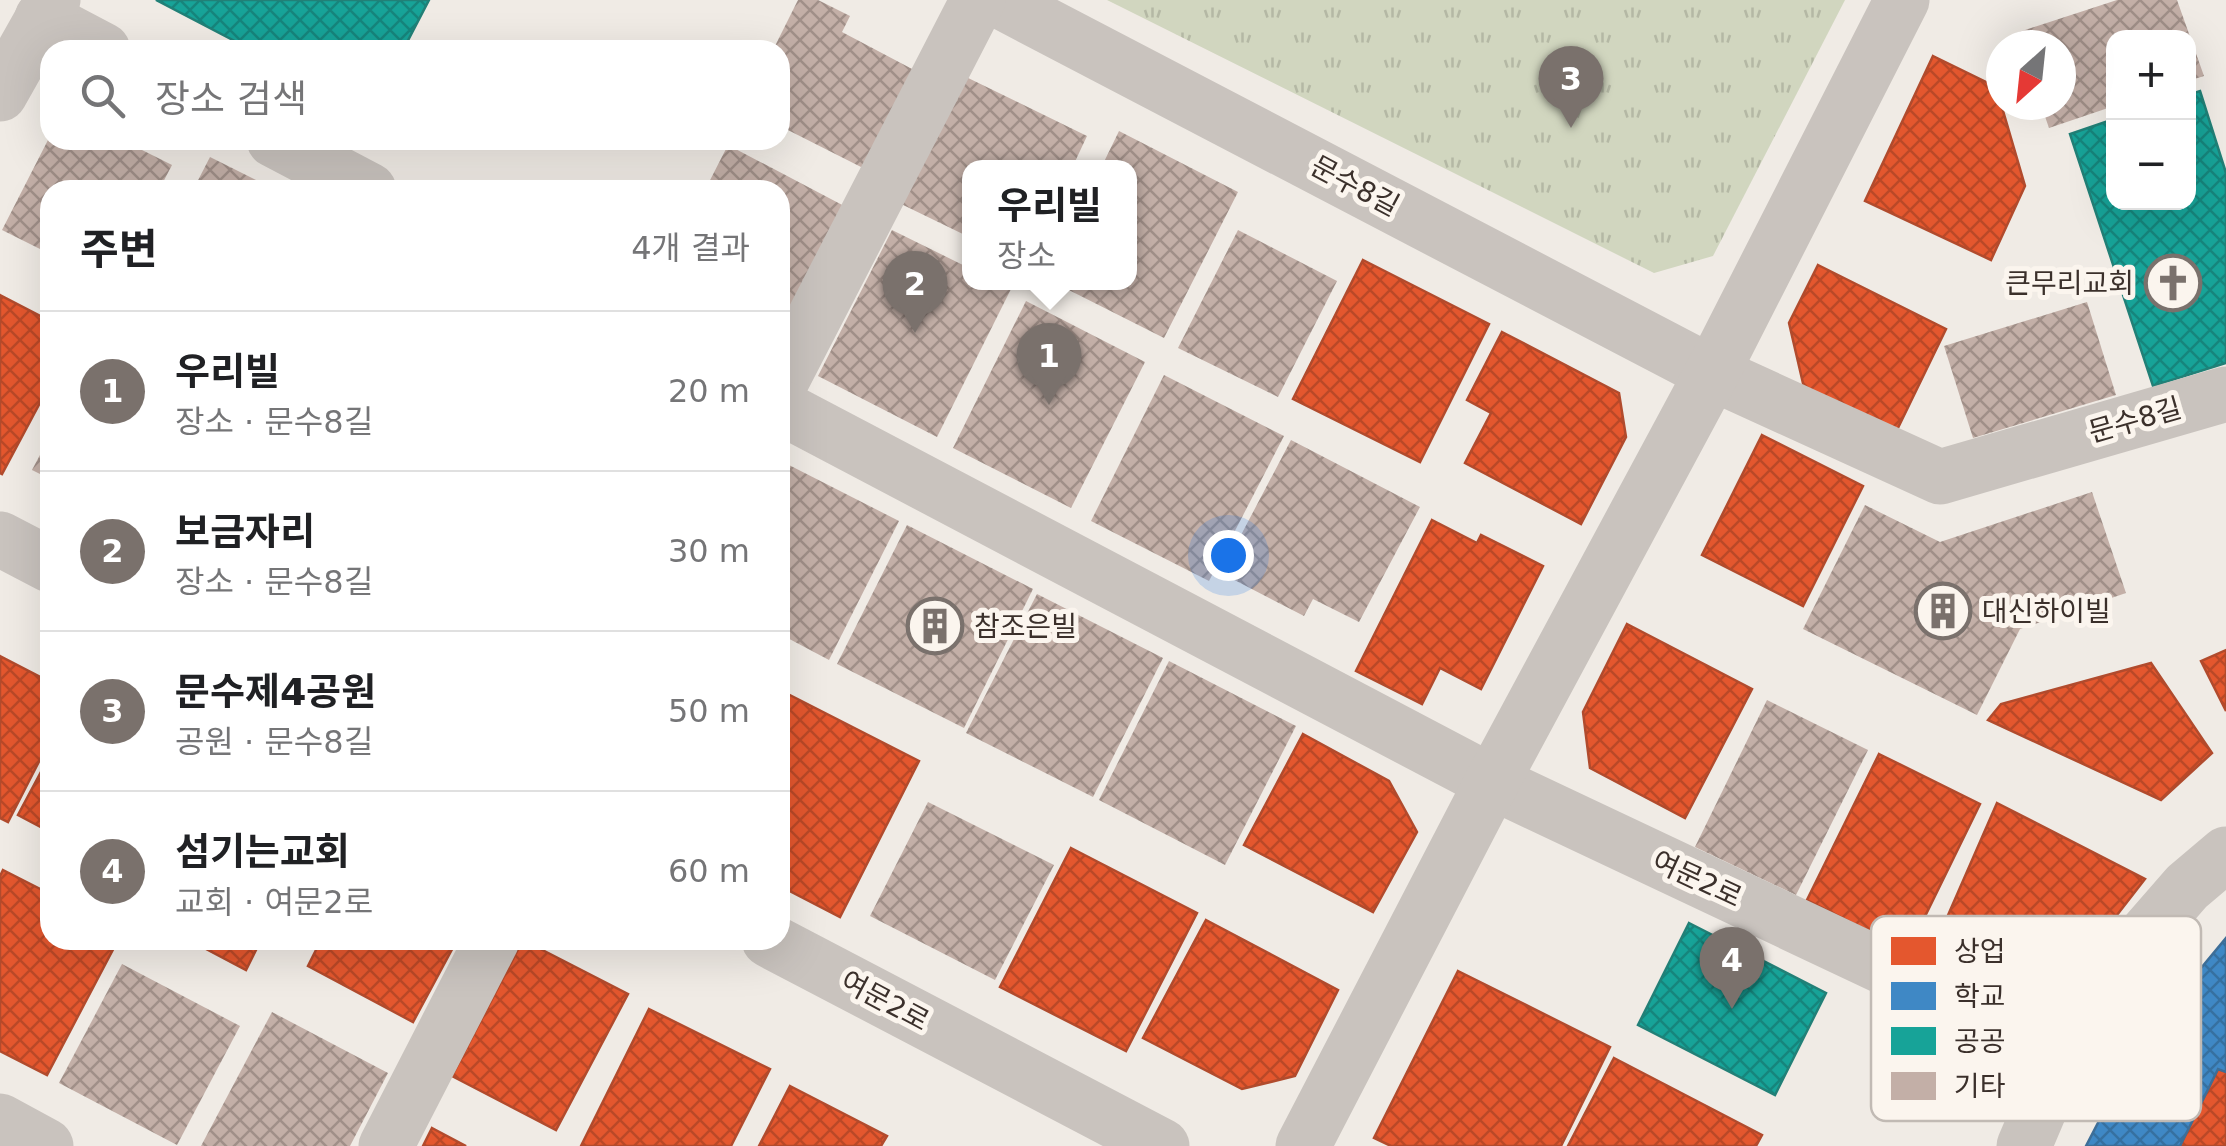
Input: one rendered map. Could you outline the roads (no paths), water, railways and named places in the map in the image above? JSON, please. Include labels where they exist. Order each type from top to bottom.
[{"type":"street","points":[[790,365],[978,0]]},
{"type":"street","name":"문수8길","points":[[998,0],[1712,372],[1940,477],[2226,394]]},
{"type":"street","points":[[1304,1146],[1492,782],[1712,372],[1902,0]]},
{"type":"street","points":[[0,94],[47,9],[90,40]]},
{"type":"street","points":[[293,150],[350,180]]},
{"type":"street","points":[[790,412],[1492,782]]},
{"type":"street","points":[[0,539],[40,560]]},
{"type":"street","name":"여문2로","points":[[1492,782],[1871,961]]},
{"type":"street","points":[[2162,916],[2187,887],[2226,854]]},
{"type":"street","points":[[386,1146],[487,950]]},
{"type":"street","name":"여문2로","points":[[787,950],[1162,1146]]},
{"type":"street","points":[[0,1121],[46,1146]]},
{"type":"street","points":[[2024,1146],[2035,1121]]},
{"type":"place","name":"문수제4공원","points":[[1571,128]]},
{"type":"place","name":"큰무리교회","points":[[2173,283]]},
{"type":"place","name":"보금자리","points":[[915,333]]},
{"type":"place","name":"우리빌","points":[[1049,405]]},
{"type":"place","name":"대신하이빌","points":[[1943,611]]},
{"type":"place","name":"참조은빌","points":[[935,626]]},
{"type":"place","name":"섬기는교회","points":[[1732,1009]]}]
